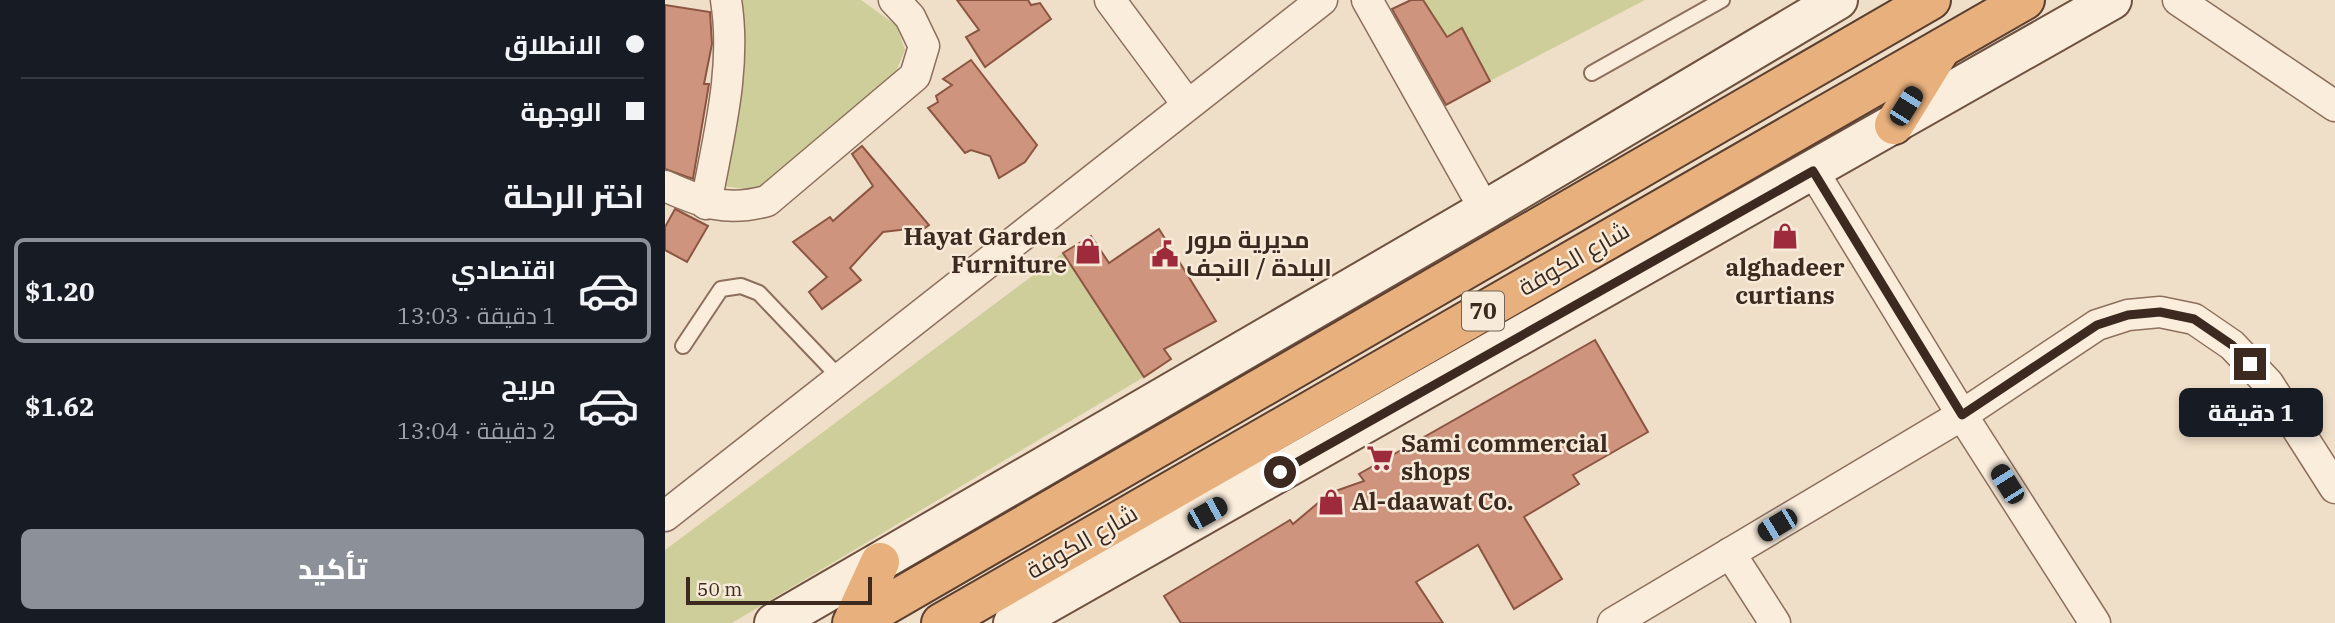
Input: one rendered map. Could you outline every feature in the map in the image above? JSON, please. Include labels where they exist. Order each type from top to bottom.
[{"type":"highway","name":"شارع الكوفة","points":[[853,623],[1931,0]]},
{"type":"highway","name":"شارع الكوفة","points":[[941,623],[2025,0]]},
{"type":"highway","points":[[1894,125],[1942,47]]},
{"type":"highway","points":[[853,623],[880,562]]},
{"type":"main road","points":[[774,623],[1485,210],[1838,0]]},
{"type":"main road","points":[[1013,623],[2112,0]]},
{"type":"street","points":[[706,204],[727,83],[729,48],[726,0]]},
{"type":"street","points":[[665,187],[706,204],[743,208],[767,201],[915,76],[924,46],[910,17],[894,0]]},
{"type":"street","points":[[1110,0],[1187,104]]},
{"type":"street","points":[[665,516],[1322,0]]},
{"type":"street","points":[[1367,0],[1485,210]]},
{"type":"street","points":[[2178,0],[2335,106]]},
{"type":"street","points":[[1813,171],[1962,415],[2095,623]]},
{"type":"street","points":[[1613,623],[1962,415],[2097,325],[2128,315],[2160,312],[2194,319],[2232,345],[2268,383],[2335,488]]},
{"type":"street","points":[[1730,553],[1775,623]]},
{"type":"lane","points":[[1593,73],[1722,0]]},
{"type":"lane","points":[[683,346],[721,289],[741,286],[758,293],[840,378]]},
{"type":"green space","points":[[736,0],[861,0],[896,25],[905,50],[894,76],[760,191],[722,186]]},
{"type":"green space","points":[[1423,0],[1645,0],[1490,81],[1463,28],[1447,37]]},
{"type":"green space","points":[[1063,253],[1144,377],[732,623],[665,623],[665,550]]},
{"type":"building","points":[[957,0],[1028,0],[1031,5],[1040,3],[1051,19],[985,67],[966,37],[979,30]]},
{"type":"building","points":[[1411,0],[1423,0],[1447,37],[1462,28],[1490,81],[1446,105],[1392,9]]},
{"type":"building","points":[[665,5],[710,12],[712,44],[704,84],[709,84],[693,179],[665,169]]},
{"type":"building","points":[[971,60],[1037,145],[1025,162],[999,178],[990,156],[971,150],[965,153],[928,108],[938,102],[936,96],[952,85],[943,79]]},
{"type":"building","points":[[862,146],[929,225],[914,236],[908,229],[883,232],[850,268],[861,280],[822,309],[809,292],[827,277],[793,242],[830,217],[833,221],[873,186],[852,154]]},
{"type":"building","points":[[675,209],[708,226],[687,262],[665,250],[665,227]]},
{"type":"building","points":[[1159,229],[1216,321],[1164,349],[1171,359],[1144,377],[1063,253],[1091,236],[1109,263]]},
{"type":"building","points":[[1595,340],[1648,432],[1573,475],[1579,484],[1524,517],[1562,579],[1514,609],[1478,545],[1416,582],[1443,623],[1181,623],[1164,596],[1290,520],[1293,524],[1330,493],[1364,481],[1359,474]]},
{"type":"place","name":"alghadeer curtians","points":[[1785,236]]},
{"type":"place","name":"Hayat Garden Furniture","points":[[1088,251]]},
{"type":"place","name":"مديرية مرور البلدة / النجف","points":[[1165,254]]},
{"type":"place","name":"Sami commercial shops","points":[[1380,458]]},
{"type":"place","name":"Al-daawat Co.","points":[[1331,502]]},
{"type":"route","points":[[1280,472],[1813,171],[1962,415],[2097,325],[2128,315],[2160,312],[2194,319],[2232,345],[2250,364]]}]
